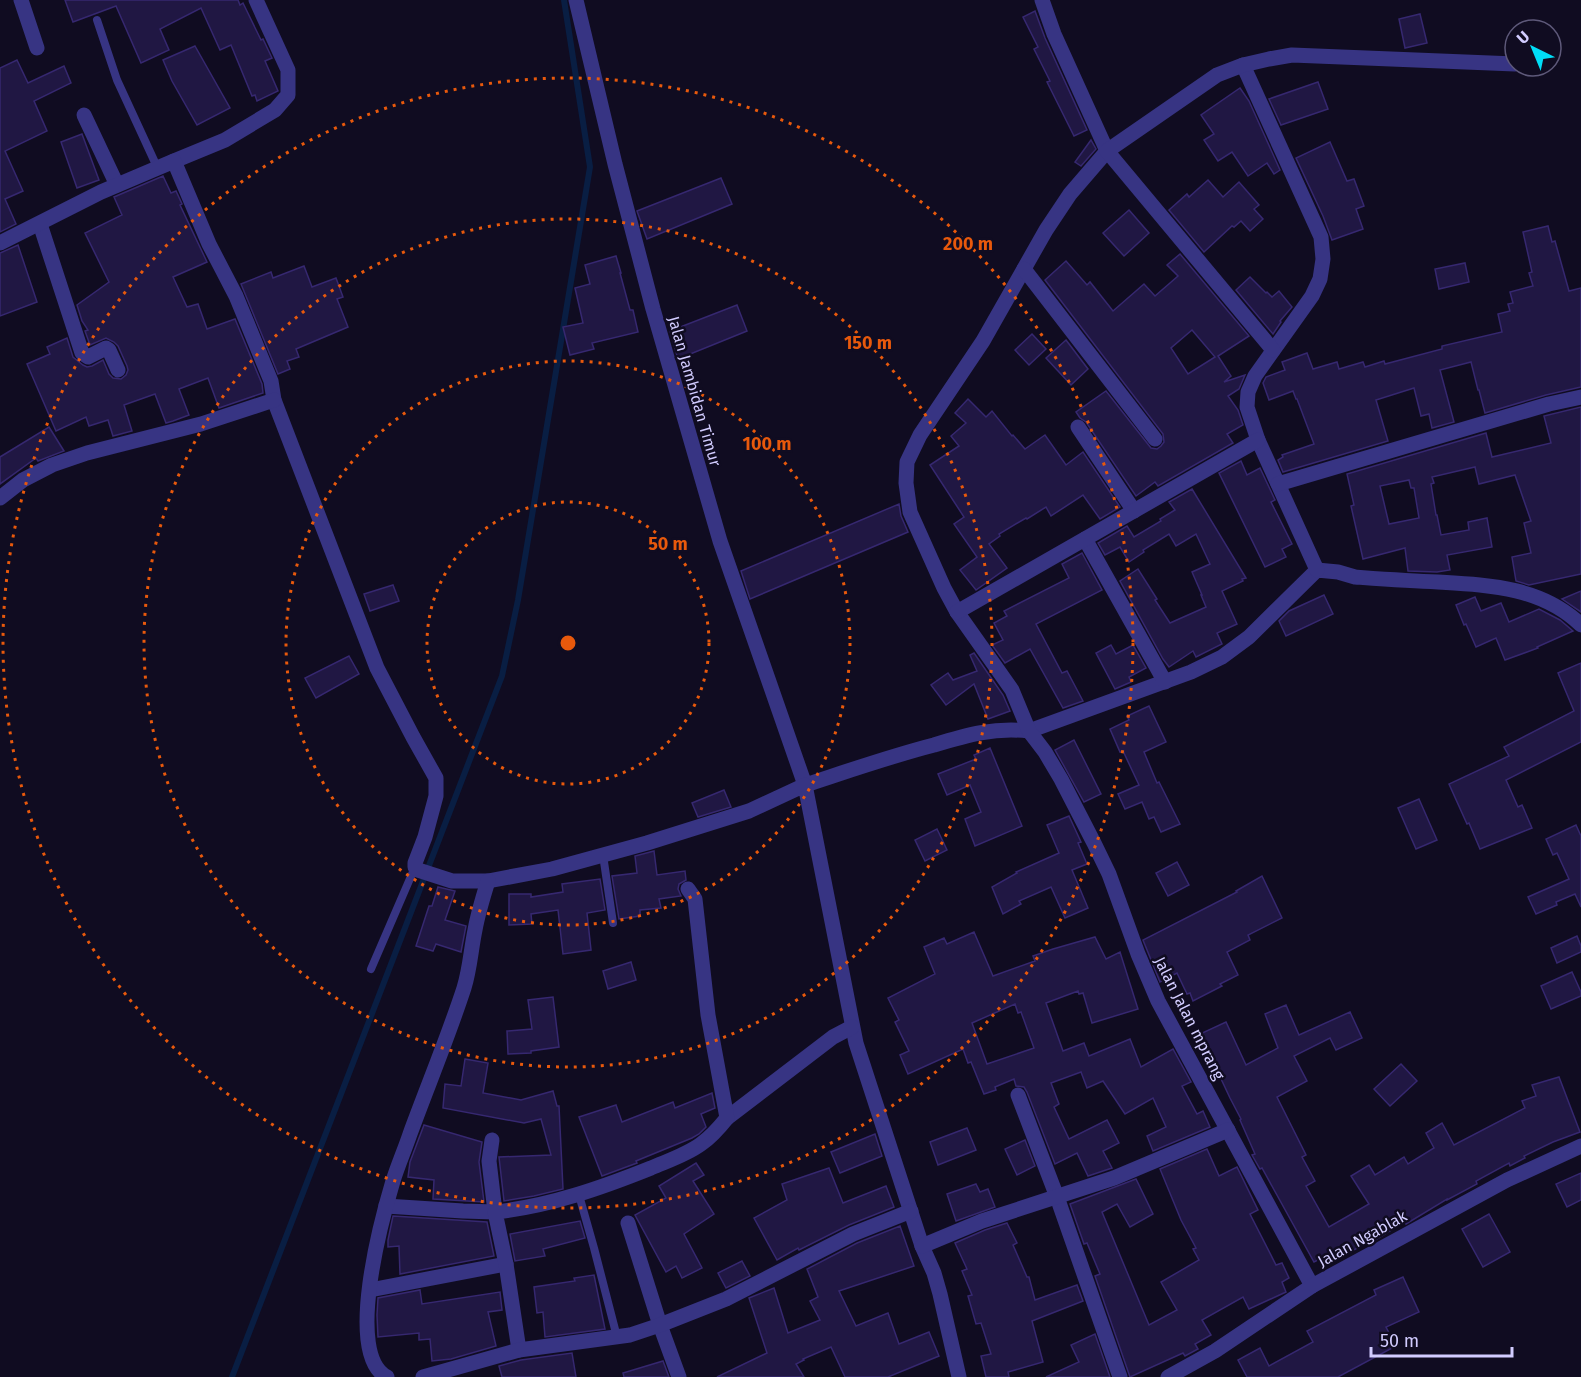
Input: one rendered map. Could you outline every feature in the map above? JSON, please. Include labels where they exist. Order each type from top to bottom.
[{"type":"street","points":[[21,0],[37,48]]},
{"type":"street","points":[[0,243],[117,185],[225,140],[275,110],[288,95],[288,70],[256,0]]},
{"type":"street","name":"Jalan Jambidan Timur","points":[[576,0],[652,309],[720,541],[805,785],[852,1027],[922,1246],[937,1284],[959,1377]]},
{"type":"street","points":[[1042,0],[1054,34],[1107,151],[1273,350]]},
{"type":"street","name":"Jalan Jalan mprang","points":[[1312,1286],[1158,1001],[1109,874],[1061,779],[1029,731],[1012,690],[957,612],[910,512],[906,483],[907,462],[920,435],[983,341],[1046,230],[1070,194],[1107,151],[1217,75],[1243,65],[1292,56],[1503,64]]},
{"type":"street","points":[[1243,65],[1321,237],[1323,259],[1320,279],[1312,296],[1255,376],[1248,392],[1247,407],[1258,440],[1317,570]]},
{"type":"street","points":[[84,116],[117,185]]},
{"type":"street","points":[[174,161],[209,244],[236,296],[271,381],[274,400],[377,668],[436,778],[436,796],[420,870],[453,881],[488,881],[552,869],[749,812],[805,785],[914,750],[970,735],[1010,729],[1029,731],[1165,682],[1222,657],[1249,637],[1317,570]]},
{"type":"street","points":[[40,224],[80,349],[88,357],[105,348],[108,349],[118,370]]},
{"type":"street","points":[[1024,269],[1155,439]]},
{"type":"street","points":[[1278,484],[1549,404],[1581,397]]},
{"type":"street","points":[[0,498],[22,480],[52,465],[87,453],[201,424],[274,400]]},
{"type":"street","points":[[1078,427],[1134,511]]},
{"type":"street","points":[[957,612],[1258,440]]},
{"type":"street","points":[[1085,539],[1165,682]]},
{"type":"street","points":[[1317,570],[1338,572],[1355,577],[1510,588],[1560,609],[1581,625]]},
{"type":"street","points":[[387,1377],[375,1366],[369,1347],[366,1324],[378,1236],[394,1179],[450,1031],[465,984],[475,928],[488,881]]},
{"type":"street","points":[[688,889],[694,900],[708,1015],[727,1118]]},
{"type":"street","points":[[387,1206],[495,1212],[519,1209],[579,1195],[621,1180],[678,1157],[700,1145],[727,1118],[833,1037],[852,1027]]},
{"type":"street","points":[[1018,1095],[1057,1197],[1120,1377]]},
{"type":"street","points":[[922,1246],[982,1221],[1114,1178],[1228,1130]]},
{"type":"street","points":[[492,1140],[489,1161],[495,1212],[506,1263],[519,1350]]},
{"type":"street","name":"Jalan Ngablak","points":[[1168,1377],[1215,1351],[1312,1286],[1507,1180],[1581,1146]]},
{"type":"street","points":[[423,1377],[519,1350],[630,1335],[660,1325],[726,1299],[854,1234],[911,1211]]},
{"type":"street","points":[[628,1223],[679,1377]]},
{"type":"street","points":[[370,1290],[506,1263]]},
{"type":"lane","points":[[97,20],[117,80],[158,169]]},
{"type":"lane","points":[[603,855],[614,923]]},
{"type":"lane","points":[[370,969],[420,870]]},
{"type":"lane","points":[[579,1195],[617,1337]]},
{"type":"building","points":[[65,0],[238,0],[240,5],[243,3],[272,58],[265,61],[278,91],[257,101],[255,95],[252,96],[231,45],[220,50],[201,8],[160,29],[169,50],[141,63],[116,6],[73,22]]},
{"type":"building","points":[[1035,11],[1087,130],[1074,136],[1047,82],[1050,81],[1034,49],[1038,47],[1023,17]]},
{"type":"building","points":[[1420,14],[1427,43],[1405,48],[1399,19]]},
{"type":"building","points":[[195,46],[230,108],[197,125],[163,60]]},
{"type":"building","points":[[17,60],[28,83],[64,66],[71,83],[34,101],[47,131],[5,151],[23,191],[5,199],[16,224],[0,232],[0,68]]},
{"type":"building","points":[[1318,82],[1328,109],[1281,125],[1269,99]]},
{"type":"building","points":[[1240,88],[1249,101],[1280,170],[1274,174],[1267,163],[1248,176],[1232,152],[1218,161],[1204,140],[1214,134],[1201,115]]},
{"type":"building","points":[[82,134],[99,180],[77,188],[61,142]]},
{"type":"building","points":[[1091,140],[1096,149],[1081,166],[1075,162]]},
{"type":"building","points":[[1330,142],[1347,181],[1354,179],[1364,206],[1356,209],[1363,229],[1332,240],[1296,158]]},
{"type":"building","points":[[163,176],[171,193],[176,191],[182,204],[180,205],[207,262],[173,277],[187,307],[198,304],[207,329],[235,319],[262,384],[263,393],[219,408],[208,378],[179,389],[189,415],[173,421],[166,423],[155,394],[124,405],[132,431],[113,436],[108,420],[89,426],[86,417],[56,431],[27,364],[50,354],[47,347],[67,338],[73,357],[83,365],[92,366],[103,360],[113,378],[121,379],[126,375],[127,366],[114,342],[106,338],[90,345],[85,331],[88,330],[82,321],[77,305],[109,282],[85,233],[122,215],[114,197]]},
{"type":"building","points":[[721,178],[732,204],[647,239],[637,211]]},
{"type":"building","points":[[1208,180],[1223,197],[1239,182],[1259,205],[1254,209],[1263,219],[1250,231],[1241,221],[1234,227],[1232,226],[1204,252],[1169,210],[1187,194],[1189,197]]},
{"type":"building","points":[[1129,210],[1149,233],[1124,256],[1103,233]]},
{"type":"building","points":[[1548,226],[1552,242],[1555,241],[1569,291],[1581,288],[1581,387],[1485,413],[1471,362],[1440,370],[1454,422],[1432,428],[1429,414],[1421,416],[1414,388],[1376,400],[1388,441],[1283,472],[1278,460],[1283,457],[1282,455],[1314,444],[1293,391],[1269,400],[1263,383],[1266,377],[1285,370],[1282,362],[1307,353],[1313,369],[1337,362],[1339,369],[1363,362],[1365,367],[1384,361],[1385,364],[1442,349],[1442,346],[1502,332],[1498,314],[1510,311],[1508,304],[1513,303],[1510,292],[1533,286],[1523,232]]},
{"type":"building","points":[[18,245],[37,302],[0,316],[0,253]]},
{"type":"building","points":[[1180,254],[1249,336],[1218,356],[1231,376],[1224,382],[1245,375],[1239,389],[1228,396],[1238,410],[1243,425],[1227,434],[1233,443],[1158,486],[1155,482],[1136,496],[1086,422],[1076,412],[1106,391],[1151,448],[1157,449],[1161,446],[1164,442],[1163,434],[1045,280],[1066,261],[1087,285],[1090,282],[1113,311],[1144,284],[1155,296],[1178,276],[1167,265]],"holes":[[[1192,330],[1215,357],[1188,374],[1171,348]]]},
{"type":"building","points":[[616,256],[638,332],[592,343],[594,349],[570,355],[563,327],[583,323],[575,288],[590,284],[585,265]]},
{"type":"building","points":[[1465,263],[1469,282],[1439,289],[1435,269]]},
{"type":"building","points":[[304,266],[312,287],[336,278],[343,297],[337,299],[348,327],[296,349],[299,357],[287,361],[290,369],[278,374],[241,284],[271,272],[273,278]]},
{"type":"building","points":[[1250,277],[1272,297],[1279,291],[1292,307],[1273,334],[1236,290]]},
{"type":"building","points":[[737,305],[747,331],[678,359],[670,331]]},
{"type":"building","points":[[1032,334],[1046,349],[1029,365],[1015,350]]},
{"type":"building","points":[[1066,340],[1088,369],[1071,385],[1046,358]]},
{"type":"building","points":[[968,399],[986,417],[992,411],[1025,449],[1045,435],[1066,465],[1083,452],[1120,507],[1100,519],[1083,495],[1051,516],[1046,507],[1026,518],[999,534],[1000,536],[989,544],[1007,568],[976,590],[960,570],[977,557],[954,524],[964,517],[930,465],[959,446],[951,436],[966,423],[955,413]]},
{"type":"building","points":[[1581,407],[1581,574],[1529,585],[1516,581],[1512,557],[1531,553],[1524,523],[1531,521],[1515,475],[1479,484],[1475,467],[1432,477],[1436,515],[1441,535],[1469,530],[1468,522],[1487,518],[1492,547],[1447,555],[1450,570],[1437,572],[1408,571],[1405,548],[1363,559],[1351,506],[1354,505],[1347,474],[1486,433],[1492,457],[1551,443],[1544,416]],"holes":[[[1409,480],[1411,488],[1414,488],[1419,518],[1389,524],[1380,486]]]},
{"type":"building","points":[[49,427],[64,451],[38,461],[36,458],[0,484],[0,457]]},
{"type":"building","points":[[1241,461],[1247,475],[1260,468],[1275,500],[1271,502],[1292,544],[1282,549],[1286,557],[1265,567],[1219,473]]},
{"type":"building","points":[[1192,489],[1246,578],[1222,591],[1237,624],[1217,633],[1222,644],[1196,657],[1193,651],[1169,667],[1120,581],[1138,569],[1170,623],[1206,607],[1192,572],[1210,564],[1196,534],[1176,546],[1169,534],[1143,550],[1144,552],[1129,562],[1120,547],[1105,555],[1098,543],[1127,526],[1134,537],[1175,510],[1169,502]]},
{"type":"building","points":[[899,504],[908,532],[750,599],[741,571]]},
{"type":"building","points":[[1082,553],[1102,590],[1036,624],[1062,673],[1067,671],[1083,701],[1063,708],[1030,649],[1005,663],[992,645],[1003,640],[994,623],[1007,616],[1004,611],[1069,578],[1062,564]]},
{"type":"building","points":[[393,585],[399,601],[370,611],[364,594]]},
{"type":"building","points":[[1581,591],[1581,612],[1562,599]]},
{"type":"building","points":[[1324,595],[1333,614],[1286,636],[1279,621],[1289,611]]},
{"type":"building","points":[[1475,597],[1481,611],[1501,603],[1509,622],[1539,609],[1560,620],[1573,631],[1538,648],[1505,660],[1496,638],[1476,647],[1466,624],[1464,625],[1456,605]]},
{"type":"building","points":[[1111,645],[1116,654],[1133,645],[1146,668],[1129,677],[1131,682],[1115,689],[1096,653]]},
{"type":"building","points":[[974,653],[1003,695],[1010,711],[988,719],[974,684],[946,705],[931,685],[948,673],[953,680],[977,671],[970,655]]},
{"type":"building","points":[[349,656],[359,674],[316,698],[305,678]]},
{"type":"building","points":[[1581,663],[1581,742],[1506,780],[1518,807],[1522,805],[1532,828],[1480,849],[1449,784],[1509,756],[1504,747],[1574,711],[1558,673]]},
{"type":"building","points":[[1149,706],[1166,742],[1144,752],[1157,783],[1159,782],[1180,824],[1161,832],[1154,817],[1149,819],[1142,802],[1125,809],[1118,794],[1139,785],[1110,729],[1129,720],[1127,716]]},
{"type":"building","points":[[1074,740],[1101,794],[1084,802],[1055,750]]},
{"type":"building","points":[[990,748],[1022,826],[975,846],[965,819],[981,812],[970,785],[947,795],[938,774],[976,759],[974,755]]},
{"type":"building","points":[[724,790],[731,807],[698,817],[692,803]]},
{"type":"building","points":[[1419,799],[1437,840],[1416,849],[1398,808]]},
{"type":"building","points":[[1069,816],[1081,842],[1078,843],[1087,864],[1072,870],[1088,908],[1065,918],[1051,887],[1019,901],[1021,904],[1003,914],[992,887],[1016,872],[1059,853],[1047,825]]},
{"type":"building","points":[[1576,825],[1581,836],[1581,907],[1575,894],[1536,914],[1528,897],[1569,879],[1557,853],[1553,855],[1546,839]]},
{"type":"building","points":[[937,829],[947,850],[925,861],[915,840]]},
{"type":"building","points":[[654,851],[657,875],[685,871],[686,880],[679,884],[678,889],[681,896],[659,899],[661,908],[640,910],[640,916],[619,919],[612,876],[637,873],[635,856]]},
{"type":"building","points":[[1177,862],[1189,885],[1168,896],[1156,873]]},
{"type":"building","points":[[1262,876],[1282,918],[1248,935],[1250,940],[1227,952],[1238,975],[1193,1001],[1177,973],[1160,982],[1143,940],[1237,892]]},
{"type":"building","points":[[600,879],[605,910],[587,913],[591,950],[563,954],[558,910],[531,914],[532,924],[509,925],[509,894],[531,894],[531,897],[563,892],[562,884]]},
{"type":"building","points":[[438,887],[455,891],[445,920],[466,926],[461,952],[436,944],[433,951],[416,946]]},
{"type":"building","points":[[974,932],[993,976],[1035,961],[1033,956],[1095,937],[1106,959],[1120,952],[1138,1009],[1092,1023],[1083,993],[1079,994],[1078,991],[1046,1003],[1063,1051],[1084,1043],[1089,1056],[1130,1039],[1141,1067],[1173,1049],[1191,1082],[1182,1086],[1197,1114],[1203,1111],[1210,1127],[1153,1151],[1147,1136],[1166,1127],[1153,1098],[1125,1114],[1103,1081],[1087,1088],[1081,1072],[1051,1083],[1059,1104],[1054,1107],[1069,1139],[1107,1120],[1119,1143],[1103,1151],[1112,1168],[1088,1176],[1077,1153],[1055,1164],[1024,1087],[1016,1086],[1014,1079],[984,1094],[963,1049],[908,1074],[900,1055],[909,1051],[895,1022],[899,1020],[888,998],[935,974],[924,947],[944,938],[947,944]],"holes":[[[1015,1004],[1018,1013],[1021,1012],[1034,1048],[987,1064],[972,1023]]]},
{"type":"building","points":[[1577,936],[1581,952],[1557,963],[1551,948]]},
{"type":"building","points":[[631,962],[636,980],[608,989],[603,971]]},
{"type":"building","points":[[1572,972],[1581,996],[1551,1009],[1541,986]]},
{"type":"building","points":[[553,997],[559,1047],[531,1051],[531,1053],[508,1054],[507,1031],[532,1029],[528,1000]]},
{"type":"building","points":[[1286,1005],[1299,1035],[1350,1012],[1362,1038],[1336,1050],[1330,1038],[1294,1056],[1307,1081],[1277,1097],[1306,1155],[1302,1157],[1315,1181],[1306,1186],[1329,1227],[1369,1204],[1351,1176],[1369,1165],[1375,1175],[1404,1157],[1408,1164],[1434,1148],[1426,1133],[1442,1123],[1454,1145],[1525,1108],[1522,1101],[1536,1096],[1532,1085],[1559,1077],[1580,1132],[1524,1156],[1525,1158],[1510,1166],[1509,1163],[1476,1181],[1477,1184],[1406,1224],[1404,1222],[1374,1241],[1373,1239],[1345,1255],[1341,1248],[1314,1262],[1262,1168],[1260,1169],[1252,1155],[1255,1154],[1241,1119],[1200,1034],[1226,1022],[1246,1065],[1278,1048],[1265,1014]]},
{"type":"building","points":[[465,1059],[488,1063],[483,1093],[521,1100],[553,1091],[557,1106],[559,1106],[563,1189],[504,1201],[499,1157],[551,1155],[541,1119],[524,1123],[443,1108],[445,1084],[461,1086]]},
{"type":"building","points":[[1401,1064],[1417,1081],[1390,1106],[1374,1089]]},
{"type":"building","points":[[712,1093],[715,1108],[701,1114],[706,1127],[699,1134],[636,1161],[637,1163],[602,1176],[579,1117],[616,1105],[622,1122],[673,1102],[675,1108]]},
{"type":"building","points":[[424,1125],[482,1142],[479,1162],[484,1202],[433,1199],[434,1180],[408,1177],[410,1162]]},
{"type":"building","points":[[967,1128],[976,1150],[938,1165],[930,1142]]},
{"type":"building","points":[[875,1134],[882,1156],[840,1173],[831,1152]]},
{"type":"building","points":[[1025,1140],[1035,1166],[1017,1175],[1005,1149]]},
{"type":"building","points":[[1207,1149],[1219,1176],[1237,1167],[1258,1210],[1250,1214],[1276,1265],[1282,1263],[1289,1278],[1282,1282],[1286,1292],[1249,1309],[1243,1297],[1202,1320],[1211,1335],[1195,1344],[1198,1349],[1185,1356],[1183,1353],[1130,1377],[1095,1276],[1100,1274],[1087,1243],[1084,1244],[1070,1204],[1136,1179],[1153,1214],[1130,1227],[1117,1204],[1102,1212],[1149,1325],[1177,1310],[1161,1282],[1199,1260],[1193,1249],[1196,1248],[1181,1220],[1160,1169]]},
{"type":"building","points":[[696,1163],[704,1175],[693,1181],[714,1214],[684,1234],[702,1268],[682,1278],[676,1266],[666,1272],[635,1215],[666,1198],[659,1186]]},
{"type":"building","points":[[829,1168],[843,1203],[886,1186],[894,1207],[849,1225],[799,1250],[798,1248],[777,1260],[754,1218],[787,1200],[782,1184]]},
{"type":"building","points":[[1581,1173],[1581,1200],[1567,1207],[1556,1184]]},
{"type":"building","points":[[976,1184],[980,1192],[988,1189],[995,1207],[956,1221],[947,1194]]},
{"type":"building","points":[[1489,1214],[1510,1252],[1483,1267],[1462,1229]]},
{"type":"building","points":[[393,1216],[487,1222],[494,1256],[400,1274],[399,1246],[388,1247]]},
{"type":"building","points":[[580,1221],[585,1238],[543,1249],[545,1256],[515,1261],[510,1234]]},
{"type":"building","points":[[1007,1223],[1017,1243],[1013,1245],[1029,1277],[1035,1300],[1077,1285],[1083,1301],[1032,1321],[1043,1362],[1008,1372],[1009,1377],[986,1377],[981,1356],[991,1354],[981,1323],[976,1324],[968,1296],[972,1295],[962,1271],[967,1269],[955,1243]]},
{"type":"building","points":[[900,1226],[914,1266],[839,1291],[856,1326],[888,1313],[899,1344],[929,1332],[939,1356],[888,1377],[845,1377],[831,1347],[796,1364],[804,1377],[717,1377],[767,1353],[749,1298],[774,1288],[788,1333],[820,1320],[810,1301],[818,1297],[807,1269],[857,1243]]},
{"type":"building","points":[[742,1261],[750,1276],[726,1288],[718,1273]]},
{"type":"building","points":[[594,1275],[605,1329],[545,1337],[543,1312],[537,1313],[534,1287],[575,1281],[574,1278]]},
{"type":"building","points":[[1403,1277],[1419,1312],[1386,1327],[1396,1346],[1338,1377],[1247,1377],[1238,1360],[1260,1348],[1269,1366],[1313,1342],[1307,1331],[1376,1295],[1374,1290]]},
{"type":"building","points":[[420,1290],[422,1304],[500,1292],[502,1310],[488,1312],[496,1346],[451,1359],[432,1361],[430,1339],[419,1340],[419,1333],[378,1337],[378,1298]]},
{"type":"building","points":[[1095,1334],[1110,1377],[1046,1377],[1079,1362],[1071,1345]]},
{"type":"building","points":[[572,1353],[576,1377],[502,1377],[499,1366],[521,1360]]},
{"type":"building","points":[[663,1361],[669,1377],[624,1377],[623,1373]]},
{"type":"waterway","points":[[232,1377],[502,676],[518,600],[590,167],[564,0]]}]
